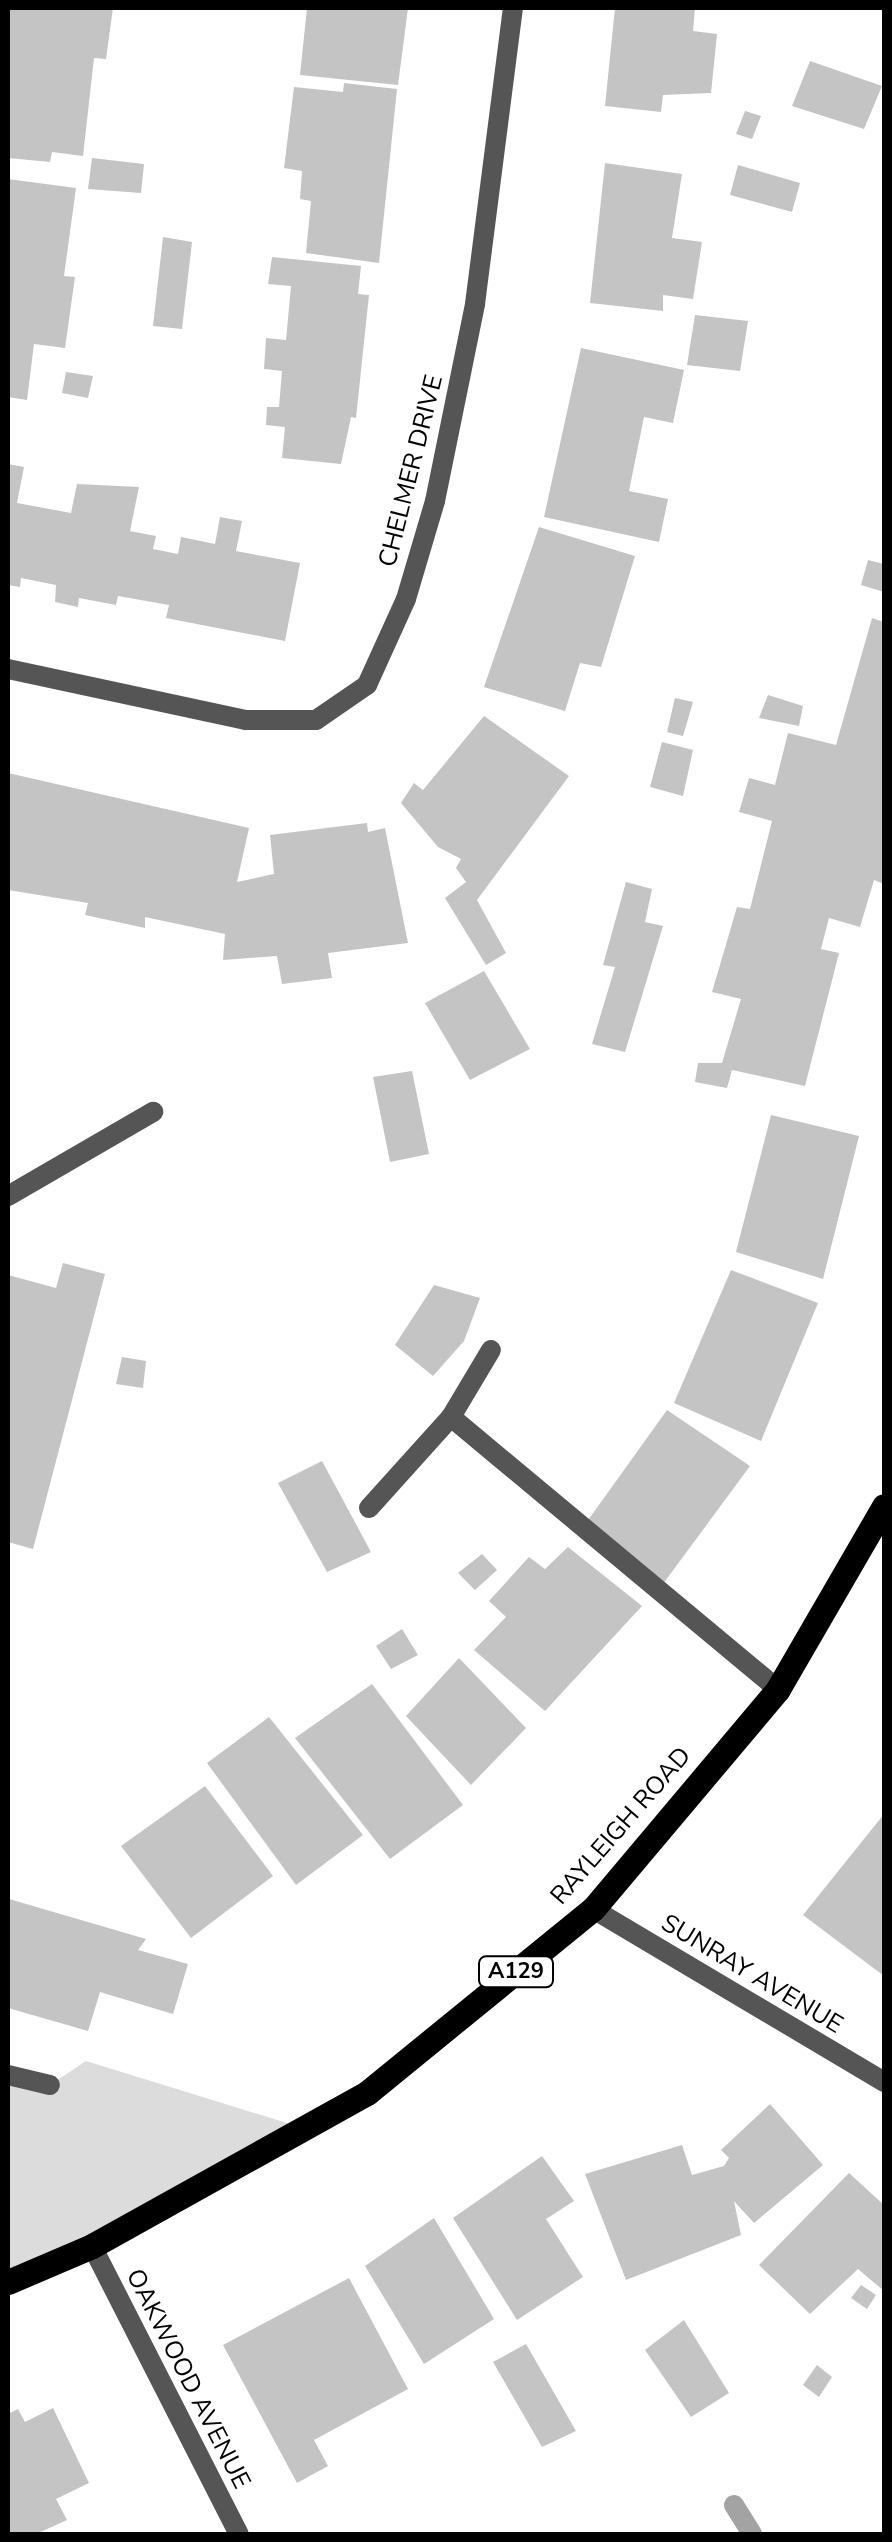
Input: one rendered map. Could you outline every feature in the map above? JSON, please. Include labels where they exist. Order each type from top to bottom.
[{"type":"main road","name":"RAYLEIGH ROAD","points":[[8,2282],[92,2246],[366,2093],[594,1910],[778,1689],[884,1506]]},
{"type":"street","name":"CHELMER DRIVE","points":[[8,670],[245,720],[316,720],[367,686],[406,600],[435,502],[475,304],[513,8]]},
{"type":"street","points":[[8,1196],[153,1112]]},
{"type":"street","points":[[368,1508],[452,1416],[491,1350]]},
{"type":"street","points":[[452,1416],[778,1689]]},
{"type":"street","name":"SUNRAY AVENUE","points":[[594,1910],[884,2082]]},
{"type":"street","points":[[8,2075],[50,2085]]},
{"type":"street","name":"OAKWOOD AVENUE","points":[[92,2246],[239,2534]]},
{"type":"shaded area","points":[[86,2061],[303,2128],[8,2282],[8,2075],[50,2085]]},
{"type":"building","points":[[8,8],[113,8],[106,59],[94,58],[83,156],[52,152],[50,162],[8,158]]},
{"type":"building","points":[[307,8],[408,8],[398,85],[300,75]]},
{"type":"building","points":[[615,8],[695,8],[693,31],[717,34],[711,93],[663,95],[661,112],[605,106]]},
{"type":"building","points":[[810,61],[882,86],[864,129],[792,106]]},
{"type":"building","points":[[344,83],[397,89],[379,263],[306,253],[311,201],[300,199],[302,171],[284,168],[294,87],[343,92]]},
{"type":"building","points":[[745,111],[761,116],[752,139],[736,134]]},
{"type":"building","points":[[92,158],[144,164],[141,193],[88,189]]},
{"type":"building","points":[[605,163],[682,174],[672,238],[702,242],[693,299],[663,295],[663,311],[590,303]]},
{"type":"building","points":[[738,165],[800,183],[792,212],[730,195]]},
{"type":"building","points":[[8,179],[76,188],[64,276],[75,277],[65,348],[34,344],[27,400],[8,397]]},
{"type":"building","points":[[163,237],[192,242],[182,329],[153,326]]},
{"type":"building","points":[[272,257],[361,266],[358,294],[369,295],[356,418],[351,417],[341,464],[282,458],[285,427],[266,425],[267,407],[279,407],[282,371],[264,369],[266,338],[286,340],[291,286],[268,284]]},
{"type":"building","points":[[695,315],[748,321],[740,371],[687,365]]},
{"type":"building","points":[[581,348],[684,370],[673,423],[644,417],[629,491],[668,499],[659,542],[544,517]]},
{"type":"building","points":[[66,372],[93,376],[88,398],[62,393]]},
{"type":"building","points":[[8,464],[24,467],[17,503],[71,513],[77,484],[139,487],[130,531],[156,536],[153,549],[178,554],[181,537],[215,544],[220,517],[242,521],[236,551],[300,563],[285,641],[166,618],[169,605],[118,596],[116,605],[79,598],[78,607],[55,602],[56,585],[21,578],[20,587],[8,585]]},
{"type":"building","points":[[539,527],[635,556],[601,667],[580,663],[565,711],[484,687]]},
{"type":"building","points":[[868,560],[884,564],[884,592],[861,585]]},
{"type":"building","points":[[872,618],[884,622],[884,884],[874,880],[860,927],[829,918],[821,949],[839,953],[805,1086],[732,1070],[727,1088],[695,1082],[698,1063],[722,1063],[741,999],[712,992],[737,907],[750,909],[772,821],[739,812],[749,778],[775,785],[788,733],[836,745]]},
{"type":"building","points":[[768,695],[803,706],[799,726],[759,718]]},
{"type":"building","points":[[675,698],[693,702],[683,736],[667,732]]},
{"type":"building","points":[[484,716],[569,776],[477,900],[506,953],[486,965],[445,898],[466,882],[456,868],[461,859],[438,847],[401,803],[414,783],[423,790]]},
{"type":"building","points":[[662,742],[693,750],[683,796],[650,787]]},
{"type":"building","points":[[8,773],[249,828],[237,882],[274,874],[270,835],[367,823],[368,832],[385,828],[408,943],[328,953],[332,978],[282,984],[277,956],[223,960],[225,934],[145,917],[145,928],[85,915],[88,903],[8,890]]},
{"type":"building","points":[[626,882],[652,889],[645,922],[663,926],[625,1052],[592,1044],[615,967],[603,965]]},
{"type":"building","points":[[484,971],[530,1049],[470,1080],[425,1003]]},
{"type":"building","points":[[412,1071],[429,1154],[390,1162],[373,1077]]},
{"type":"building","points":[[771,1115],[859,1136],[823,1279],[736,1252]]},
{"type":"building","points":[[63,1263],[105,1274],[33,1549],[8,1542],[8,1275],[56,1288]]},
{"type":"building","points":[[731,1270],[818,1303],[761,1441],[674,1403]]},
{"type":"building","points":[[434,1285],[480,1298],[464,1341],[433,1376],[395,1345]]},
{"type":"building","points":[[122,1357],[146,1361],[143,1388],[116,1384]]},
{"type":"building","points":[[667,1410],[750,1466],[663,1584],[586,1523]]},
{"type":"building","points":[[322,1461],[371,1552],[327,1572],[278,1483]]},
{"type":"building","points":[[568,1547],[642,1606],[545,1711],[474,1650],[506,1617],[489,1601],[529,1557],[545,1569]]},
{"type":"building","points":[[482,1554],[497,1570],[475,1590],[458,1573]]},
{"type":"building","points":[[402,1629],[418,1655],[391,1669],[376,1646]]},
{"type":"building","points":[[459,1658],[526,1728],[471,1785],[406,1716]]},
{"type":"building","points":[[372,1684],[463,1805],[390,1859],[295,1738]]},
{"type":"building","points":[[269,1717],[363,1835],[296,1885],[207,1763]]},
{"type":"building","points":[[205,1786],[273,1876],[191,1938],[121,1846]]},
{"type":"building","points":[[884,1814],[884,1976],[803,1915]]},
{"type":"building","points":[[8,1887],[9,1899],[146,1939],[138,1950],[188,1964],[173,2014],[100,1992],[88,2031],[8,2008]]},
{"type":"building","points":[[770,2104],[823,2165],[754,2223],[734,2201],[741,2235],[626,2280],[585,2174],[682,2145],[692,2175],[724,2166],[729,2158],[721,2150]]},
{"type":"building","points":[[542,2156],[574,2201],[546,2219],[583,2277],[517,2320],[453,2218]]},
{"type":"building","points":[[849,2173],[884,2205],[884,2291],[858,2269],[810,2314],[759,2265]]},
{"type":"building","points":[[434,2218],[494,2319],[424,2364],[365,2266]]},
{"type":"building","points":[[349,2278],[408,2389],[314,2440],[328,2466],[297,2483],[223,2345]]},
{"type":"building","points":[[861,2285],[876,2295],[867,2309],[851,2298]]},
{"type":"building","points":[[684,2320],[729,2393],[691,2417],[645,2350]]},
{"type":"building","points":[[526,2344],[576,2431],[542,2447],[493,2362]]},
{"type":"building","points":[[817,2365],[832,2377],[819,2397],[803,2385]]},
{"type":"building","points":[[53,2408],[89,2483],[56,2499],[67,2520],[36,2534],[8,2534],[8,2414],[18,2409],[25,2422]]},
{"type":"waterway","points":[[734,2505],[752,2534]]}]
